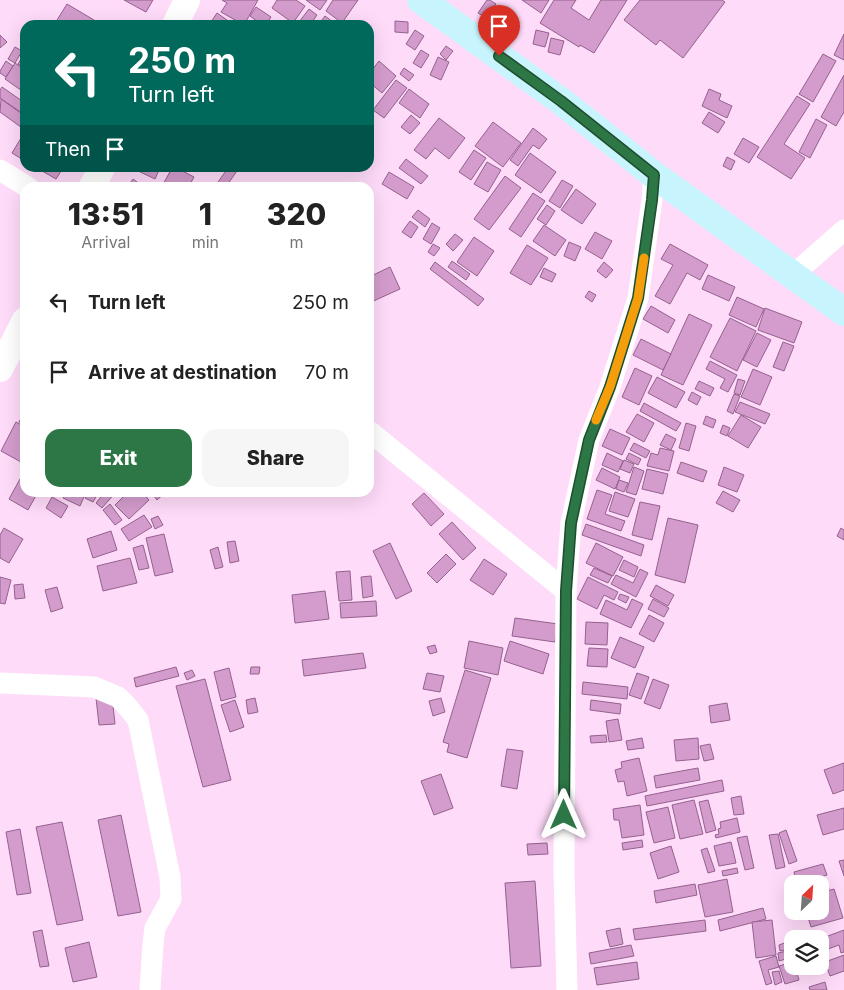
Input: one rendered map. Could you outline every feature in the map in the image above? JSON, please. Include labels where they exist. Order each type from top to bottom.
[{"type":"main road","points":[[420,0],[561,101],[654,175],[844,312]]},
{"type":"street","points":[[177,20],[187,0]]},
{"type":"street","points":[[0,170],[20,183]]},
{"type":"street","points":[[567,990],[564,871],[566,591],[571,523],[589,440],[610,387],[638,298],[654,175]]},
{"type":"street","points":[[793,275],[844,230]]},
{"type":"street","points":[[0,369],[20,330]]},
{"type":"street","points":[[374,434],[566,591]]},
{"type":"street","points":[[0,682],[94,687],[118,697],[138,720],[170,877],[171,899],[155,928],[150,990]]},
{"type":"building","points":[[124,0],[153,0],[146,12]]},
{"type":"building","points":[[222,0],[258,0],[247,20],[235,20],[221,12],[227,3]]},
{"type":"building","points":[[277,0],[296,0],[305,6],[295,20],[289,20],[272,8]]},
{"type":"building","points":[[306,0],[327,0],[320,10]]},
{"type":"building","points":[[333,0],[358,0],[344,20],[338,20],[326,11]]},
{"type":"building","points":[[487,0],[496,4],[486,18],[478,13]]},
{"type":"building","points":[[522,0],[549,0],[541,13]]},
{"type":"building","points":[[554,0],[576,0],[571,8],[589,20],[601,0],[627,0],[594,53],[580,45],[579,47],[540,23]]},
{"type":"building","points":[[640,0],[722,0],[725,2],[683,58],[660,40],[656,45],[624,20]]},
{"type":"building","points":[[67,4],[94,20],[57,20]]},
{"type":"building","points":[[256,7],[271,17],[269,20],[255,20],[250,16]]},
{"type":"building","points":[[309,9],[317,15],[314,20],[301,20]]},
{"type":"building","points":[[217,13],[227,20],[212,20]]},
{"type":"building","points":[[325,16],[330,20],[322,20]]},
{"type":"building","points":[[395,21],[408,22],[408,33],[395,32]]},
{"type":"building","points":[[415,30],[424,36],[415,50],[406,44]]},
{"type":"building","points":[[536,30],[549,33],[545,47],[533,44]]},
{"type":"building","points":[[844,34],[844,60],[834,55]]},
{"type":"building","points":[[0,35],[7,42],[0,48]]},
{"type":"building","points":[[551,38],[564,41],[560,55],[548,52]]},
{"type":"building","points":[[446,46],[453,51],[446,60],[440,54]]},
{"type":"building","points":[[15,47],[20,50],[20,54],[15,63],[8,59]]},
{"type":"building","points":[[421,50],[429,55],[421,68],[413,63]]},
{"type":"building","points":[[823,54],[836,61],[813,102],[799,94]]},
{"type":"building","points":[[438,57],[449,62],[441,80],[430,75]]},
{"type":"building","points":[[6,61],[13,66],[6,77],[0,71]]},
{"type":"building","points":[[379,61],[396,76],[382,93],[374,86],[374,68]]},
{"type":"building","points":[[15,63],[20,66],[20,90],[5,79]]},
{"type":"building","points":[[404,68],[414,75],[409,81],[400,74]]},
{"type":"building","points":[[844,75],[844,112],[836,126],[821,117]]},
{"type":"building","points":[[396,80],[407,88],[384,118],[374,109]]},
{"type":"building","points":[[2,87],[20,100],[20,112],[0,98]]},
{"type":"building","points":[[409,89],[429,104],[420,118],[399,103]]},
{"type":"building","points":[[709,89],[721,94],[719,100],[732,106],[727,118],[702,106]]},
{"type":"building","points":[[797,96],[810,104],[784,144],[805,158],[791,179],[757,157]]},
{"type":"building","points":[[1,99],[20,112],[20,126],[0,112]]},
{"type":"building","points":[[709,112],[725,122],[718,133],[702,123]]},
{"type":"building","points":[[411,115],[420,123],[410,134],[401,127]]},
{"type":"building","points":[[439,118],[465,138],[449,159],[435,148],[426,159],[414,150]]},
{"type":"building","points":[[816,119],[827,125],[810,158],[799,152]]},
{"type":"building","points":[[493,122],[521,143],[503,167],[475,146]]},
{"type":"building","points":[[533,128],[547,139],[539,149],[533,145],[518,166],[510,160]]},
{"type":"building","points":[[743,138],[759,147],[749,163],[734,154]]},
{"type":"building","points":[[20,140],[20,158],[12,153]]},
{"type":"building","points":[[474,150],[486,158],[471,180],[459,172]]},
{"type":"building","points":[[530,153],[556,172],[541,193],[515,175]]},
{"type":"building","points":[[727,157],[735,161],[731,170],[723,166]]},
{"type":"building","points":[[406,159],[428,176],[421,184],[399,168]]},
{"type":"building","points":[[487,162],[501,170],[488,192],[474,184]]},
{"type":"building","points":[[44,172],[60,172],[56,179]]},
{"type":"building","points":[[140,172],[158,172],[155,179]]},
{"type":"building","points":[[170,172],[185,172],[194,177],[191,182],[164,182]]},
{"type":"building","points":[[225,172],[236,172],[229,182],[218,182]]},
{"type":"building","points":[[389,172],[414,187],[407,199],[382,184]]},
{"type":"building","points":[[505,176],[521,188],[489,230],[474,219]]},
{"type":"building","points":[[562,180],[573,186],[560,208],[549,201]]},
{"type":"building","points":[[576,189],[596,204],[582,224],[561,210]]},
{"type":"building","points":[[533,193],[545,201],[521,237],[509,229]]},
{"type":"building","points":[[547,205],[555,211],[546,225],[537,219]]},
{"type":"building","points":[[418,210],[430,219],[425,227],[412,217]]},
{"type":"building","points":[[410,221],[418,227],[411,238],[402,232]]},
{"type":"building","points":[[432,223],[440,228],[431,244],[423,239]]},
{"type":"building","points":[[544,225],[566,240],[555,256],[533,241]]},
{"type":"building","points":[[595,232],[612,241],[602,259],[585,249]]},
{"type":"building","points":[[455,234],[463,240],[453,251],[446,244]]},
{"type":"building","points":[[474,237],[494,251],[477,276],[457,262]]},
{"type":"building","points":[[569,242],[581,247],[575,261],[564,256]]},
{"type":"building","points":[[433,244],[440,248],[434,256],[428,252]]},
{"type":"building","points":[[670,244],[708,265],[700,280],[687,273],[670,304],[655,296],[673,265],[661,259]]},
{"type":"building","points":[[527,245],[548,258],[531,285],[510,273]]},
{"type":"building","points":[[452,261],[470,274],[466,280],[448,267]]},
{"type":"building","points":[[435,262],[484,299],[478,306],[430,269]]},
{"type":"building","points":[[604,262],[613,270],[606,278],[597,271]]},
{"type":"building","points":[[390,267],[400,289],[374,301],[374,275]]},
{"type":"building","points":[[544,268],[556,274],[552,282],[540,277]]},
{"type":"building","points":[[708,275],[735,287],[729,301],[702,289]]},
{"type":"building","points":[[589,291],[596,295],[592,302],[585,297]]},
{"type":"building","points":[[737,297],[764,309],[756,327],[729,315]]},
{"type":"building","points":[[651,306],[675,320],[668,333],[643,319]]},
{"type":"building","points":[[765,308],[802,322],[794,343],[758,330]]},
{"type":"building","points":[[689,314],[712,325],[683,385],[661,375]]},
{"type":"building","points":[[730,318],[756,331],[737,371],[710,357]]},
{"type":"building","points":[[757,333],[771,340],[757,367],[743,360]]},
{"type":"building","points":[[641,339],[671,354],[663,370],[633,355]]},
{"type":"building","points":[[783,342],[794,346],[784,371],[773,367]]},
{"type":"building","points":[[710,361],[737,375],[728,392],[720,388],[725,379],[706,369]]},
{"type":"building","points":[[635,368],[652,376],[639,405],[622,397]]},
{"type":"building","points":[[753,369],[772,377],[760,405],[741,397]]},
{"type":"building","points":[[657,377],[685,392],[676,408],[648,393]]},
{"type":"building","points":[[738,379],[745,381],[740,395],[734,393]]},
{"type":"building","points":[[699,381],[714,388],[710,396],[695,389]]},
{"type":"building","points":[[692,392],[701,397],[697,405],[688,400]]},
{"type":"building","points":[[734,394],[740,396],[733,414],[727,411]]},
{"type":"building","points":[[740,402],[770,414],[765,424],[735,412]]},
{"type":"building","points":[[644,403],[681,423],[676,431],[640,411]]},
{"type":"building","points":[[637,414],[654,423],[644,442],[626,432]]},
{"type":"building","points":[[741,415],[761,427],[748,448],[728,436]]},
{"type":"building","points":[[706,416],[716,420],[713,428],[703,424]]},
{"type":"building","points":[[16,422],[20,424],[20,461],[1,451]]},
{"type":"building","points":[[686,423],[696,426],[689,451],[679,448]]},
{"type":"building","points":[[723,425],[730,428],[727,436],[720,433]]},
{"type":"building","points":[[610,429],[630,438],[622,455],[602,446]]},
{"type":"building","points":[[666,434],[676,439],[671,450],[660,445]]},
{"type":"building","points":[[634,443],[650,451],[646,458],[630,450]]},
{"type":"building","points":[[660,448],[674,451],[669,471],[647,466],[651,453],[658,455]]},
{"type":"building","points":[[607,453],[623,461],[618,472],[602,465]]},
{"type":"building","points":[[629,453],[641,459],[638,465],[626,459]]},
{"type":"building","points":[[624,460],[634,464],[630,473],[620,469]]},
{"type":"building","points":[[681,462],[707,471],[703,482],[677,473]]},
{"type":"building","points":[[634,467],[644,471],[636,495],[626,492]]},
{"type":"building","points":[[724,467],[744,475],[737,492],[718,485]]},
{"type":"building","points":[[602,468],[620,477],[615,489],[596,480]]},
{"type":"building","points":[[647,469],[668,474],[663,494],[642,489]]},
{"type":"building","points":[[20,479],[20,497],[35,497],[28,510],[9,499]]},
{"type":"building","points":[[619,480],[628,483],[624,492],[616,489]]},
{"type":"building","points":[[597,490],[612,495],[605,514],[625,521],[621,531],[587,519]]},
{"type":"building","points":[[723,491],[740,500],[733,512],[716,503]]},
{"type":"building","points":[[615,492],[635,499],[628,517],[609,511]]},
{"type":"building","points":[[424,493],[444,514],[431,526],[412,504]]},
{"type":"building","points":[[52,497],[68,506],[61,518],[46,508]]},
{"type":"building","points":[[64,497],[84,497],[80,506]]},
{"type":"building","points":[[86,497],[96,497],[93,502]]},
{"type":"building","points":[[101,497],[112,497],[102,508],[96,503]]},
{"type":"building","points":[[123,497],[146,497],[149,500],[129,519],[115,505]]},
{"type":"building","points":[[640,502],[660,506],[652,540],[632,535]]},
{"type":"building","points":[[110,504],[122,520],[115,525],[103,510]]},
{"type":"building","points":[[144,515],[152,527],[129,541],[121,529]]},
{"type":"building","points":[[158,516],[163,525],[155,529],[151,519]]},
{"type":"building","points":[[668,518],[698,525],[685,583],[655,575]]},
{"type":"building","points":[[452,522],[476,548],[463,560],[439,534]]},
{"type":"building","points":[[586,524],[644,545],[641,556],[582,535]]},
{"type":"building","points":[[4,528],[23,539],[9,563],[0,558],[0,535]]},
{"type":"building","points":[[841,528],[844,530],[844,540],[837,536]]},
{"type":"building","points":[[111,531],[117,550],[93,558],[87,539]]},
{"type":"building","points":[[164,534],[173,572],[155,576],[146,538]]},
{"type":"building","points":[[235,541],[239,561],[230,563],[227,542]]},
{"type":"building","points":[[390,543],[412,591],[396,599],[373,551]]},
{"type":"building","points":[[596,543],[623,557],[613,576],[586,563]]},
{"type":"building","points":[[143,545],[149,568],[139,570],[133,548]]},
{"type":"building","points":[[218,547],[223,567],[215,569],[210,550]]},
{"type":"building","points":[[446,554],[456,564],[437,583],[427,573]]},
{"type":"building","points":[[130,558],[137,583],[103,591],[97,566]]},
{"type":"building","points":[[484,559],[507,574],[493,595],[470,580]]},
{"type":"building","points":[[624,560],[638,567],[634,577],[619,570]]},
{"type":"building","points":[[594,568],[612,576],[608,583],[590,575]]},
{"type":"building","points":[[640,569],[648,573],[636,597],[611,584],[616,575],[633,583]]},
{"type":"building","points":[[350,571],[352,600],[339,601],[336,572]]},
{"type":"building","points":[[371,576],[373,596],[363,598],[361,577]]},
{"type":"building","points":[[0,577],[11,580],[5,604],[0,603]]},
{"type":"building","points":[[588,577],[618,592],[614,600],[604,595],[597,609],[577,599]]},
{"type":"building","points":[[23,584],[25,598],[15,599],[14,585]]},
{"type":"building","points":[[656,585],[674,595],[668,606],[650,596]]},
{"type":"building","points":[[57,587],[63,608],[51,612],[45,590]]},
{"type":"building","points":[[325,591],[329,619],[295,623],[292,595]]},
{"type":"building","points":[[620,594],[629,597],[626,603],[618,599]]},
{"type":"building","points":[[632,599],[643,604],[631,628],[600,614],[606,600],[627,610]]},
{"type":"building","points":[[653,599],[669,608],[664,617],[648,609]]},
{"type":"building","points":[[376,601],[377,616],[341,618],[340,603]]},
{"type":"building","points":[[649,615],[664,623],[654,642],[639,634]]},
{"type":"building","points":[[515,618],[558,624],[555,642],[512,636]]},
{"type":"building","points":[[586,622],[608,623],[607,645],[585,644]]},
{"type":"building","points":[[620,637],[644,647],[635,668],[611,658]]},
{"type":"building","points":[[469,641],[503,648],[498,675],[464,668]]},
{"type":"building","points":[[510,641],[549,654],[543,674],[504,661]]},
{"type":"building","points":[[435,645],[437,652],[430,654],[427,647]]},
{"type":"building","points":[[589,648],[608,649],[607,667],[587,666]]},
{"type":"building","points":[[363,653],[366,668],[304,676],[302,660]]},
{"type":"building","points":[[176,667],[179,676],[136,687],[134,678]]},
{"type":"building","points":[[251,667],[260,667],[259,674],[250,674]]},
{"type":"building","points":[[229,668],[236,697],[221,701],[214,672]]},
{"type":"building","points":[[192,670],[195,676],[187,680],[184,673]]},
{"type":"building","points":[[465,670],[491,678],[467,758],[447,752],[449,744],[443,742]]},
{"type":"building","points":[[427,673],[444,676],[440,692],[423,689]]},
{"type":"building","points":[[637,673],[649,677],[641,699],[629,695]]},
{"type":"building","points":[[205,679],[231,780],[203,787],[176,686]]},
{"type":"building","points":[[653,679],[669,685],[660,709],[644,703]]},
{"type":"building","points":[[583,682],[628,687],[627,699],[582,694]]},
{"type":"building","points":[[112,696],[115,724],[99,725],[96,698]]},
{"type":"building","points":[[255,698],[258,712],[248,714],[246,700]]},
{"type":"building","points":[[441,698],[445,712],[433,716],[429,701]]},
{"type":"building","points":[[235,700],[244,727],[230,732],[221,705]]},
{"type":"building","points":[[591,700],[621,704],[620,714],[590,710]]},
{"type":"building","points":[[727,703],[730,720],[711,723],[709,706]]},
{"type":"building","points":[[618,719],[622,740],[609,742],[606,721]]},
{"type":"building","points":[[606,735],[607,742],[591,743],[590,736]]},
{"type":"building","points":[[642,738],[644,748],[628,750],[626,741]]},
{"type":"building","points":[[698,738],[699,759],[676,761],[674,740]]},
{"type":"building","points":[[710,744],[714,759],[704,761],[700,746]]},
{"type":"building","points":[[507,749],[523,751],[517,789],[501,786]]},
{"type":"building","points":[[639,758],[647,791],[627,796],[624,781],[618,782],[615,770],[622,768],[621,762]]},
{"type":"building","points":[[844,763],[844,790],[833,794],[824,770]]},
{"type":"building","points":[[698,768],[700,780],[656,788],[654,776]]},
{"type":"building","points":[[441,774],[453,808],[434,815],[421,781]]},
{"type":"building","points":[[722,780],[724,791],[647,806],[645,796]]},
{"type":"building","points":[[741,796],[744,814],[734,815],[731,798]]},
{"type":"building","points":[[694,800],[703,834],[680,839],[672,805]]},
{"type":"building","points":[[708,800],[716,830],[706,833],[699,802]]},
{"type":"building","points":[[640,805],[644,835],[622,838],[619,820],[614,820],[613,809]]},
{"type":"building","points":[[668,807],[675,838],[654,843],[646,812]]},
{"type":"building","points":[[844,808],[844,829],[823,835],[817,815]]},
{"type":"building","points":[[121,815],[141,912],[118,916],[98,820]]},
{"type":"building","points":[[737,818],[740,832],[716,838],[715,835],[719,834],[718,829],[721,828],[720,822]]},
{"type":"building","points":[[62,822],[83,920],[57,925],[36,827]]},
{"type":"building","points":[[20,829],[31,893],[17,895],[6,832]]},
{"type":"building","points":[[786,830],[797,861],[789,864],[779,833]]},
{"type":"building","points":[[778,834],[785,867],[776,869],[769,835]]},
{"type":"building","points":[[747,836],[754,868],[745,870],[737,838]]},
{"type":"building","points":[[642,840],[643,847],[623,850],[622,843]]},
{"type":"building","points":[[731,842],[736,863],[719,866],[714,846]]},
{"type":"building","points":[[547,843],[548,854],[528,855],[527,844]]},
{"type":"building","points":[[671,846],[679,872],[658,879],[650,853]]},
{"type":"building","points":[[707,848],[715,871],[708,873],[701,850]]},
{"type":"building","points":[[844,860],[844,876],[839,861]]},
{"type":"building","points":[[823,864],[827,875],[795,875],[794,872]]},
{"type":"building","points":[[737,868],[738,873],[723,876],[722,871]]},
{"type":"building","points":[[727,879],[733,912],[705,917],[698,885]]},
{"type":"building","points":[[535,881],[541,966],[511,968],[505,883]]},
{"type":"building","points":[[695,884],[697,895],[656,903],[654,891]]},
{"type":"building","points":[[834,889],[843,918],[811,927],[809,920],[829,920],[829,890]]},
{"type":"building","points":[[763,908],[766,919],[720,931],[718,920]]},
{"type":"building","points":[[705,920],[706,931],[635,940],[633,929]]},
{"type":"building","points":[[772,920],[776,955],[756,958],[752,922]]},
{"type":"building","points":[[620,928],[623,944],[610,947],[606,931]]},
{"type":"building","points":[[42,930],[49,966],[40,967],[33,932]]},
{"type":"building","points":[[844,930],[844,952],[841,953],[839,945],[829,949],[829,936]]},
{"type":"building","points":[[89,942],[97,977],[73,982],[65,948]]},
{"type":"building","points":[[784,943],[784,950],[780,951],[779,945]]},
{"type":"building","points":[[631,945],[634,956],[591,964],[589,953]]},
{"type":"building","points":[[784,952],[784,960],[779,961],[778,953]]},
{"type":"building","points":[[844,955],[844,971],[830,976],[829,961]]},
{"type":"building","points":[[776,956],[779,967],[768,970],[772,983],[766,985],[759,961]]},
{"type":"building","points":[[637,962],[639,979],[597,985],[594,968]]},
{"type":"building","points":[[784,964],[784,975],[798,975],[799,980],[785,984],[779,966]]},
{"type":"building","points":[[779,971],[782,982],[775,985],[772,972]]},
{"type":"building","points":[[825,982],[827,990],[810,990],[809,987]]},
{"type":"slow traffic","points":[[596,420],[610,387],[638,298],[644,258]]},
{"type":"route","points":[[499,56],[561,101],[654,175],[638,298],[610,387],[589,440],[571,523],[566,591],[564,815]]}]
